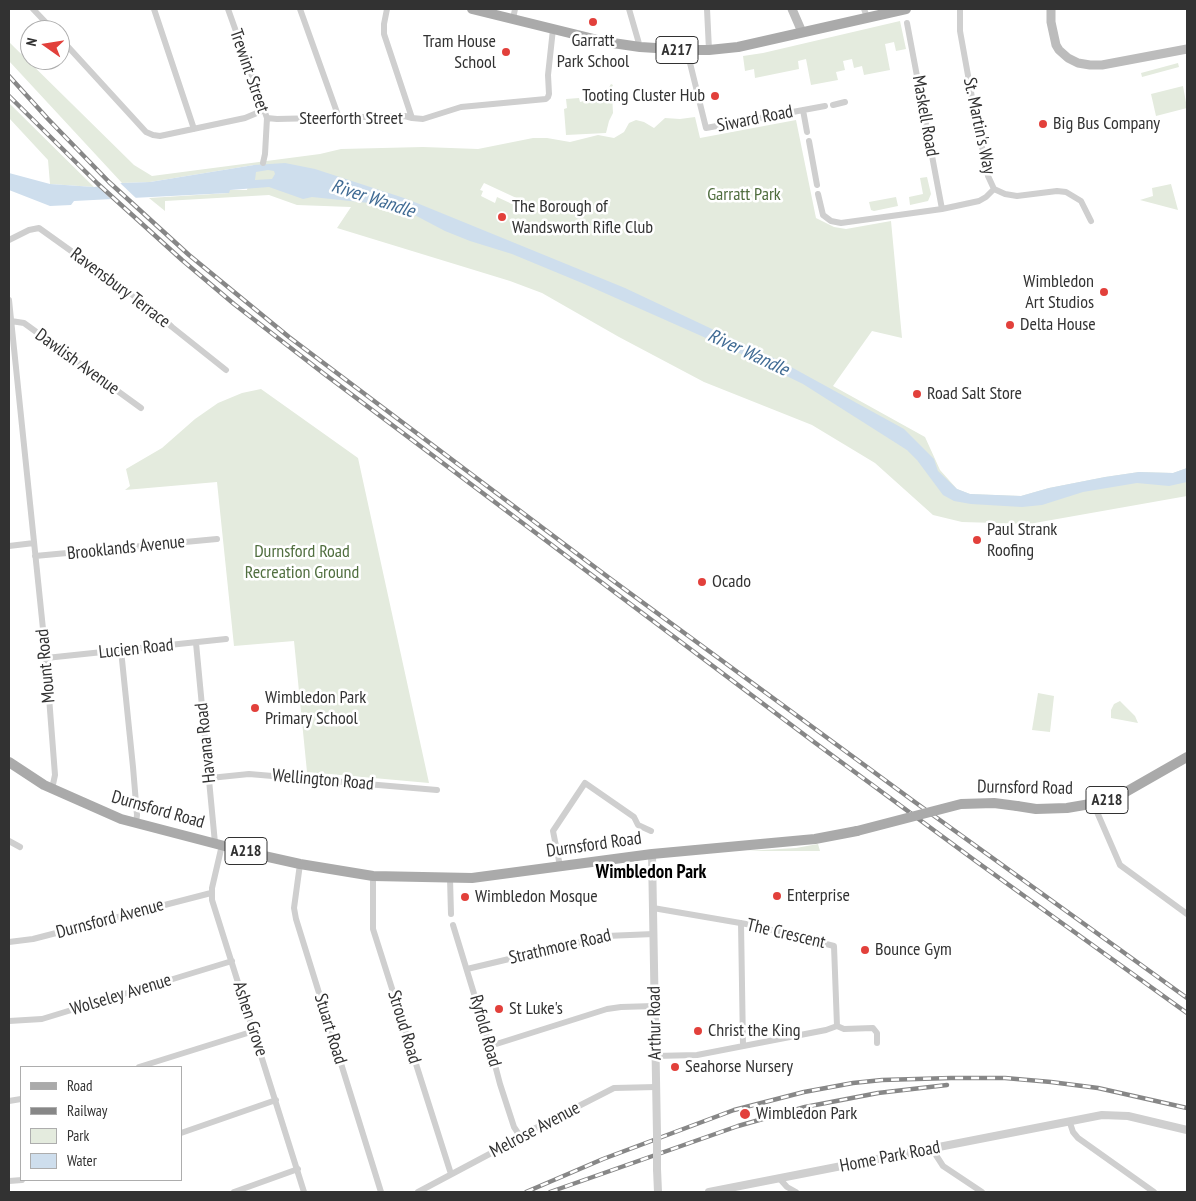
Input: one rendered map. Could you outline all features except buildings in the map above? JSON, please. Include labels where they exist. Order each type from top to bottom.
[{"type":"main road","name":"A217","points":[[472,9],[514,14],[553,29],[606,42],[640,47],[688,50],[738,47],[802,32],[865,13],[906,9]]},
{"type":"main road","points":[[792,9],[802,32]]},
{"type":"main road","points":[[1050,9],[1053,37],[1058,50],[1078,63],[1102,65],[1187,50]]},
{"type":"main road","name":"Durnsford Road","points":[[9,762],[52,789],[102,811],[136,823],[218,844],[300,864],[373,876],[472,878],[652,854],[816,839],[847,834],[962,804],[978,802],[1036,808],[1067,808],[1117,797],[1187,757]]},
{"type":"street","points":[[33,9],[43,20]]},
{"type":"street","points":[[154,9],[194,129]]},
{"type":"street","name":"Trewint Street","points":[[228,9],[267,118],[263,163]]},
{"type":"street","points":[[300,9],[339,118]]},
{"type":"street","name":"Steerforth Street","points":[[387,9],[384,34],[412,118]]},
{"type":"street","points":[[629,9],[640,47]]},
{"type":"street","points":[[708,9],[709,50]]},
{"type":"street","name":"St. Martin's Way","points":[[960,9],[960,30],[972,94],[988,176],[994,189],[1005,194],[1017,196],[1066,192],[1081,201],[1091,222]]},
{"type":"street","name":"Maskell Road","points":[[908,23],[942,208]]},
{"type":"street","points":[[412,118],[423,119],[461,107],[546,100],[549,94],[548,75],[553,29]]},
{"type":"street","points":[[70,49],[146,132],[160,136],[245,118],[264,110]]},
{"type":"street","name":"Siward Road","points":[[688,50],[706,128],[824,106]]},
{"type":"street","points":[[833,104],[845,102]]},
{"type":"street","points":[[803,110],[807,132]]},
{"type":"street","name":"Steerforth Street","points":[[267,118],[405,116],[412,118]]},
{"type":"street","points":[[809,141],[816,185]]},
{"type":"street","points":[[818,194],[823,215],[831,221],[842,223],[979,201],[994,189]]},
{"type":"street","name":"Ravensbury Terrace","points":[[9,240],[28,230],[39,228],[155,311],[226,370]]},
{"type":"street","name":"Mount Road","points":[[9,300],[46,658],[55,775],[52,789]]},
{"type":"street","name":"Dawlish Avenue","points":[[11,321],[24,323],[142,408]]},
{"type":"street","name":"Brooklands Avenue","points":[[35,556],[218,539]]},
{"type":"street","points":[[9,546],[34,543]]},
{"type":"street","name":"Lucien Road","points":[[46,658],[226,639]]},
{"type":"street","name":"Havana Road","points":[[196,643],[218,844]]},
{"type":"street","points":[[121,650],[134,774],[136,823]]},
{"type":"street","name":"Wellington Road","points":[[210,778],[249,774],[437,790]]},
{"type":"street","points":[[560,866],[553,831],[585,783],[634,817],[638,825],[651,831]]},
{"type":"street","points":[[1096,803],[1097,812],[1120,865],[1187,914]]},
{"type":"street","points":[[9,841],[20,847]]},
{"type":"street","name":"Ashen Grove","points":[[218,844],[212,893],[304,1192]]},
{"type":"street","name":"Arthur Road","points":[[652,854],[658,1192]]},
{"type":"street","name":"Stuart Road","points":[[300,864],[294,908],[296,919],[381,1192]]},
{"type":"street","name":"Stroud Road","points":[[373,876],[373,929],[451,1174]]},
{"type":"street","points":[[450,878],[451,914]]},
{"type":"street","name":"Durnsford Avenue","points":[[9,942],[33,940],[212,893]]},
{"type":"street","name":"The Crescent","points":[[653,908],[741,923],[834,946],[837,1026]]},
{"type":"street","points":[[741,923],[743,1046]]},
{"type":"street","name":"Ryfold Road","points":[[453,925],[500,1084],[514,1127],[520,1136]]},
{"type":"street","name":"Strathmore Road","points":[[467,969],[606,936],[654,934]]},
{"type":"street","name":"Wolseley Avenue","points":[[9,1022],[42,1019],[232,961]]},
{"type":"street","points":[[490,1046],[607,1009],[654,1006]]},
{"type":"street","points":[[655,1056],[692,1055],[826,1030],[837,1026],[844,1029],[872,1028],[877,1033],[877,1043]]},
{"type":"street","points":[[142,1066],[254,1031]]},
{"type":"street","name":"Melrose Avenue","points":[[418,1192],[520,1136],[614,1088],[656,1087]]},
{"type":"street","points":[[182,1132],[276,1100]]},
{"type":"street","name":"Home Park Road","points":[[709,1192],[1070,1123],[1102,1115],[1119,1115],[1187,1130]]},
{"type":"street","points":[[1070,1123],[1075,1135],[1154,1192]]},
{"type":"street","points":[[932,1149],[942,1166],[982,1192]]},
{"type":"street","points":[[234,1192],[298,1169]]},
{"type":"street","points":[[780,1178],[787,1187],[796,1192]]},
{"type":"green space","points":[[900,21],[906,49],[896,51],[894,42],[885,44],[890,70],[864,75],[862,66],[854,68],[852,59],[843,61],[845,70],[836,72],[838,80],[811,85],[806,59],[798,61],[799,69],[755,78],[754,69],[745,71],[743,56]]},
{"type":"green space","name":"Garratt Park","points":[[9,42],[20,53],[20,70],[37,70],[134,165],[152,176],[320,154],[341,149],[423,147],[478,149],[533,138],[547,138],[570,142],[598,135],[614,138],[624,132],[629,123],[636,120],[654,128],[665,118],[695,117],[700,138],[796,120],[816,218],[834,227],[846,229],[891,221],[902,338],[872,331],[833,386],[925,437],[940,470],[957,489],[970,494],[1021,496],[1049,488],[1105,477],[1139,472],[1173,473],[1187,468],[1187,496],[1029,524],[962,522],[933,515],[875,463],[812,425],[704,382],[542,293],[510,281],[337,228],[351,207],[297,205],[269,195],[165,201],[165,211],[149,198],[229,193],[229,190],[247,190],[254,165],[150,182],[122,183],[9,61]],"holes":[[[484,183],[525,202],[523,209],[497,197],[495,203],[481,196],[483,191],[480,190]]]},
{"type":"green space","points":[[1178,63],[1179,67],[1142,77],[1141,73]]},
{"type":"green space","points":[[611,84],[613,85],[610,91],[613,113],[606,133],[566,135],[564,109],[567,108],[566,99],[579,98],[580,102],[592,99],[600,103]]},
{"type":"green space","points":[[1183,86],[1187,108],[1156,116],[1151,94]]},
{"type":"green space","points":[[9,103],[94,187],[50,184],[48,160],[9,118]]},
{"type":"green space","points":[[927,177],[931,194],[928,201],[910,205],[909,197],[923,194],[920,178]]},
{"type":"green space","points":[[1171,184],[1178,210],[1140,200],[1153,196],[1152,188]]},
{"type":"green space","points":[[896,197],[898,206],[871,210],[869,202]]},
{"type":"green space","name":"Durnsford Road Recreation Ground","points":[[261,389],[358,458],[429,783],[307,772],[294,641],[234,646],[217,482],[125,490],[130,486],[126,469],[162,448],[195,419],[218,403],[242,393]]},
{"type":"green space","points":[[1038,693],[1054,696],[1050,732],[1032,730]]},
{"type":"green space","points":[[1120,701],[1135,716],[1138,723],[1111,718],[1111,710],[1114,704]]},
{"type":"green space","points":[[818,844],[820,851],[747,851],[796,848]]},
{"type":"water","name":"River Wandle","points":[[285,163],[315,169],[407,199],[625,288],[782,362],[904,429],[934,459],[938,471],[957,489],[970,494],[1021,496],[1049,488],[1105,477],[1139,472],[1173,473],[1187,468],[1187,482],[1169,486],[1137,483],[1083,492],[1042,505],[1022,507],[954,501],[943,495],[917,460],[907,450],[803,384],[733,350],[582,283],[512,254],[445,231],[407,211],[379,204],[312,197],[303,199],[269,187],[230,190],[229,193],[74,201],[71,205],[50,206],[9,190],[9,173],[50,184],[94,187],[150,182],[254,165]],"holes":[[[274,171],[275,174],[272,179],[255,180],[256,172]]]},
{"type":"pier","points":[[118,181],[139,201],[114,202],[95,184]]},
{"type":"railway","points":[[9,76],[109,182],[189,255],[289,337],[608,577],[912,800],[1187,998]]},
{"type":"railway","points":[[9,96],[98,184],[234,304],[814,742],[1187,1013]]},
{"type":"railway","points":[[526,1192],[603,1159],[734,1110],[804,1092],[853,1083],[882,1080],[1005,1078],[1098,1088],[1187,1108]]},
{"type":"railway","points":[[550,1192],[738,1126],[805,1107],[878,1093],[947,1085]]},
{"type":"place","name":"Garratt Park School","points":[[593,22]]},
{"type":"place","name":"Tram House School","points":[[506,52]]},
{"type":"place","name":"Tooting Cluster Hub","points":[[715,96]]},
{"type":"place","name":"Big Bus Company","points":[[1043,124]]},
{"type":"place","name":"The Borough of Wandsworth Rifle Club","points":[[502,217]]},
{"type":"place","name":"Wimbledon Art Studios","points":[[1104,292]]},
{"type":"place","name":"Delta House","points":[[1010,325]]},
{"type":"place","name":"Road Salt Store","points":[[917,394]]},
{"type":"place","name":"Paul Strank Roofing","points":[[977,540]]},
{"type":"place","name":"Ocado","points":[[702,582]]},
{"type":"place","name":"Wimbledon Park Primary School","points":[[255,708]]},
{"type":"place","name":"Enterprise","points":[[777,896]]},
{"type":"place","name":"Wimbledon Mosque","points":[[465,897]]},
{"type":"place","name":"Bounce Gym","points":[[865,950]]},
{"type":"place","name":"St Luke's","points":[[499,1009]]},
{"type":"place","name":"Christ the King","points":[[698,1031]]},
{"type":"place","name":"Seahorse Nursery","points":[[675,1067]]},
{"type":"place","name":"Wimbledon Park","points":[[745,1114]]},
{"type":"district","name":"Wimbledon Park","points":[[651,873]]}]
